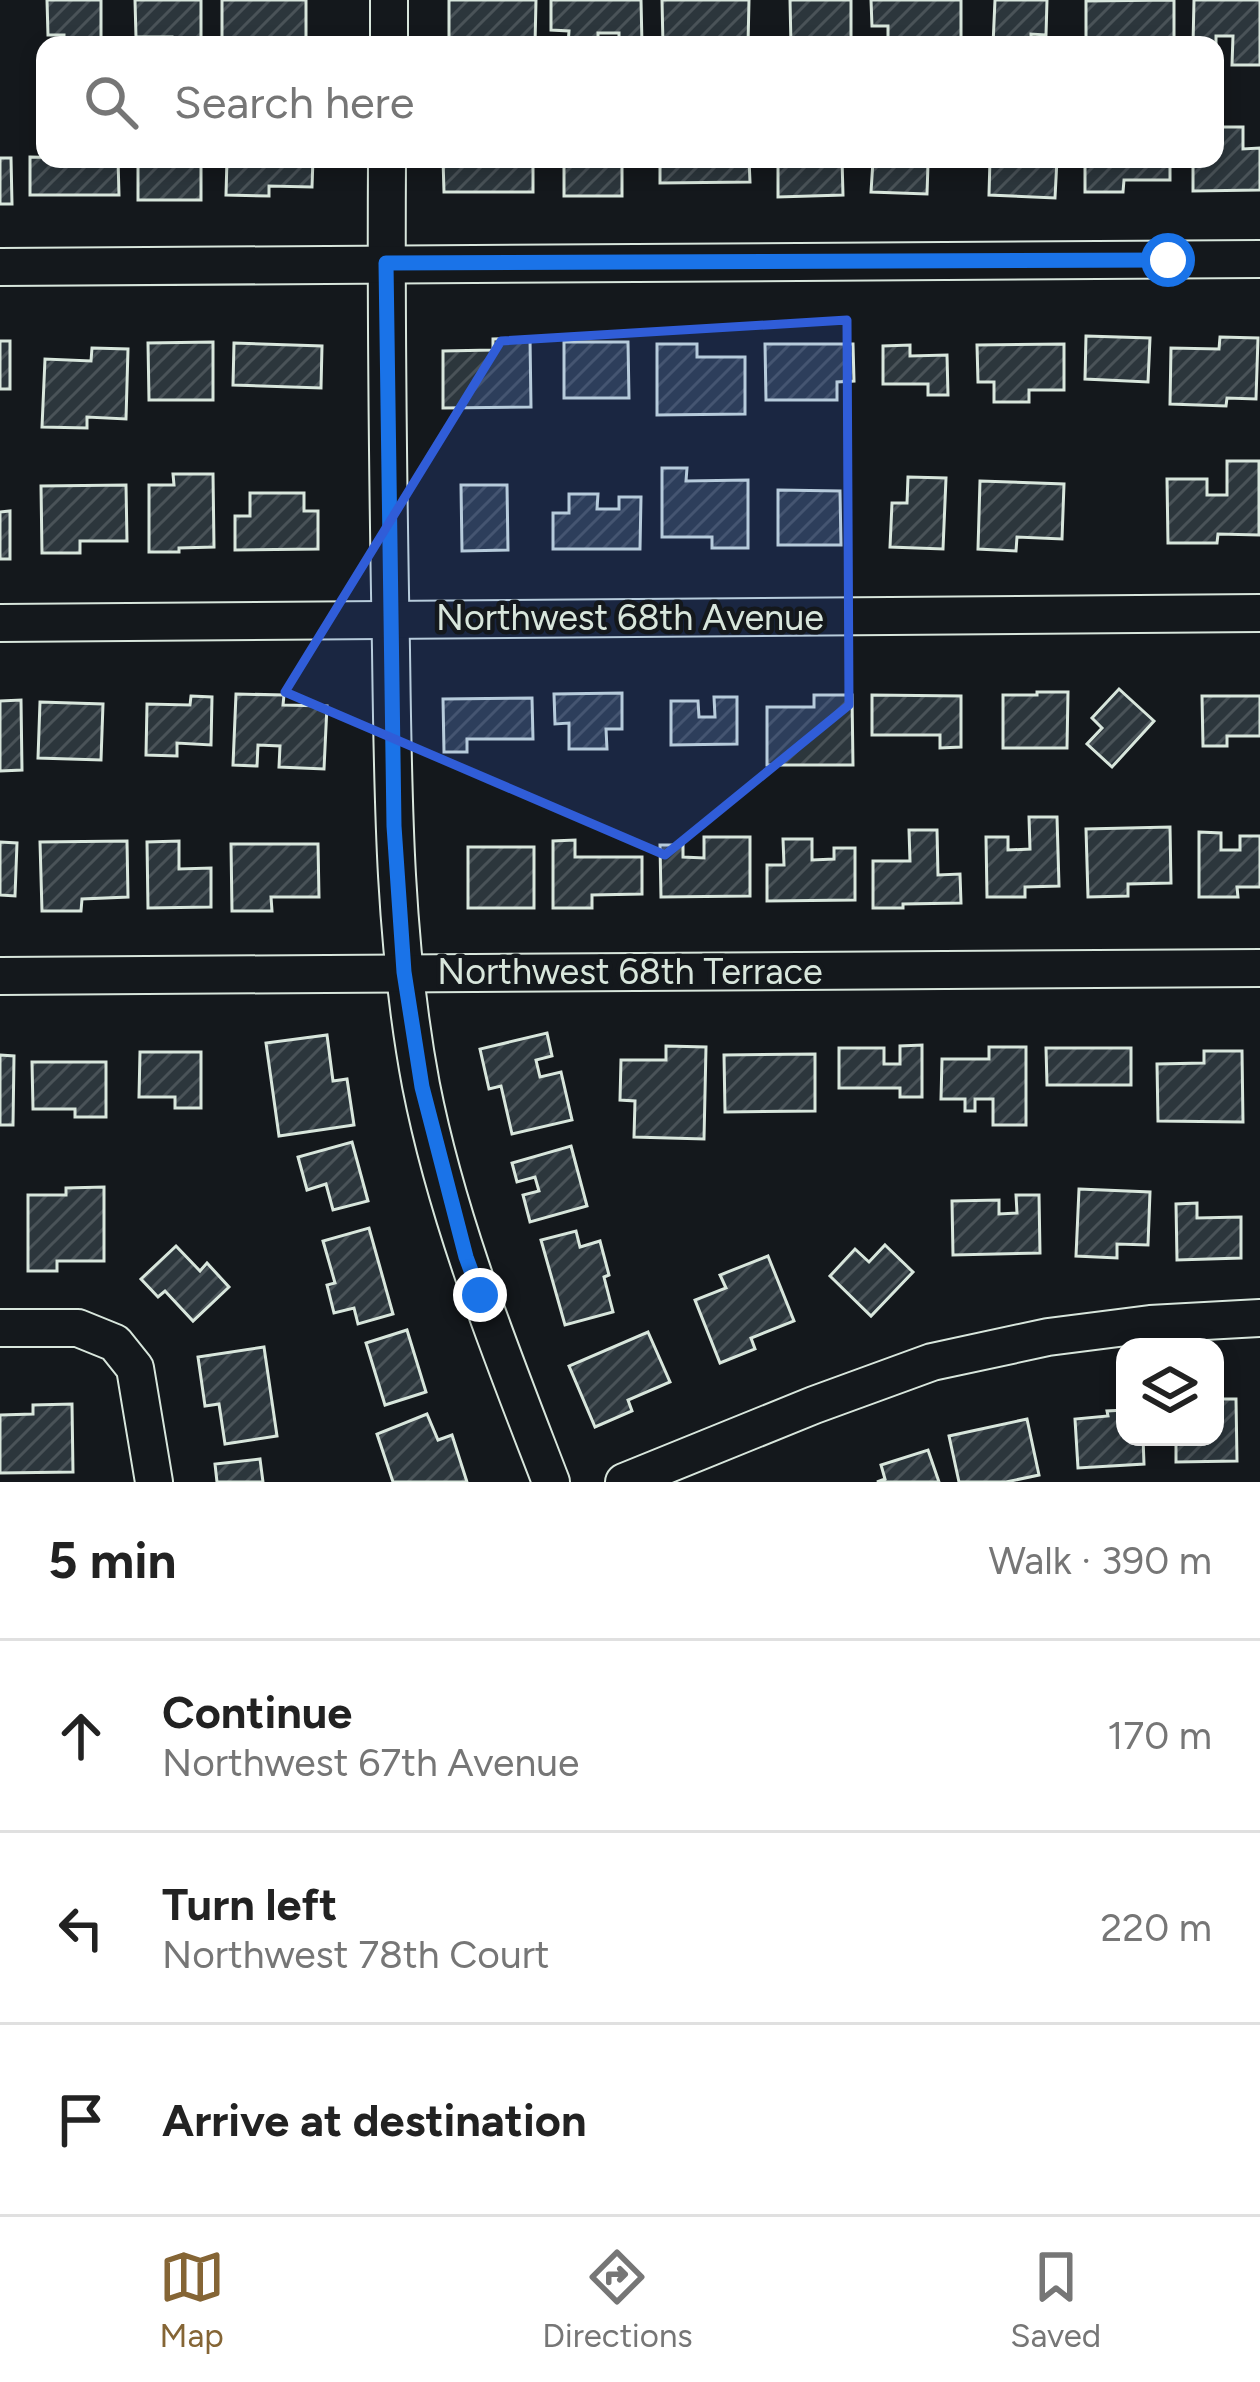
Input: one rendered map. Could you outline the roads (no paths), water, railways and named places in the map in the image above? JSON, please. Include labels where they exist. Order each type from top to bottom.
[{"type":"street","points":[[389,0],[389,36]]},
{"type":"street","points":[[388,168],[394,826],[404,972],[422,1087],[466,1257],[551,1482]]},
{"type":"street","points":[[0,267],[1260,259]]},
{"type":"street","name":"Northwest 68th Avenue","points":[[0,623],[1260,613]]},
{"type":"street","name":"Northwest 68th Terrace","points":[[0,976],[1260,968]]},
{"type":"street","points":[[624,1482],[932,1362],[1048,1337],[1150,1324],[1260,1318]]},
{"type":"street","points":[[0,1328],[78,1328],[115,1343],[134,1368],[154,1482]]}]
